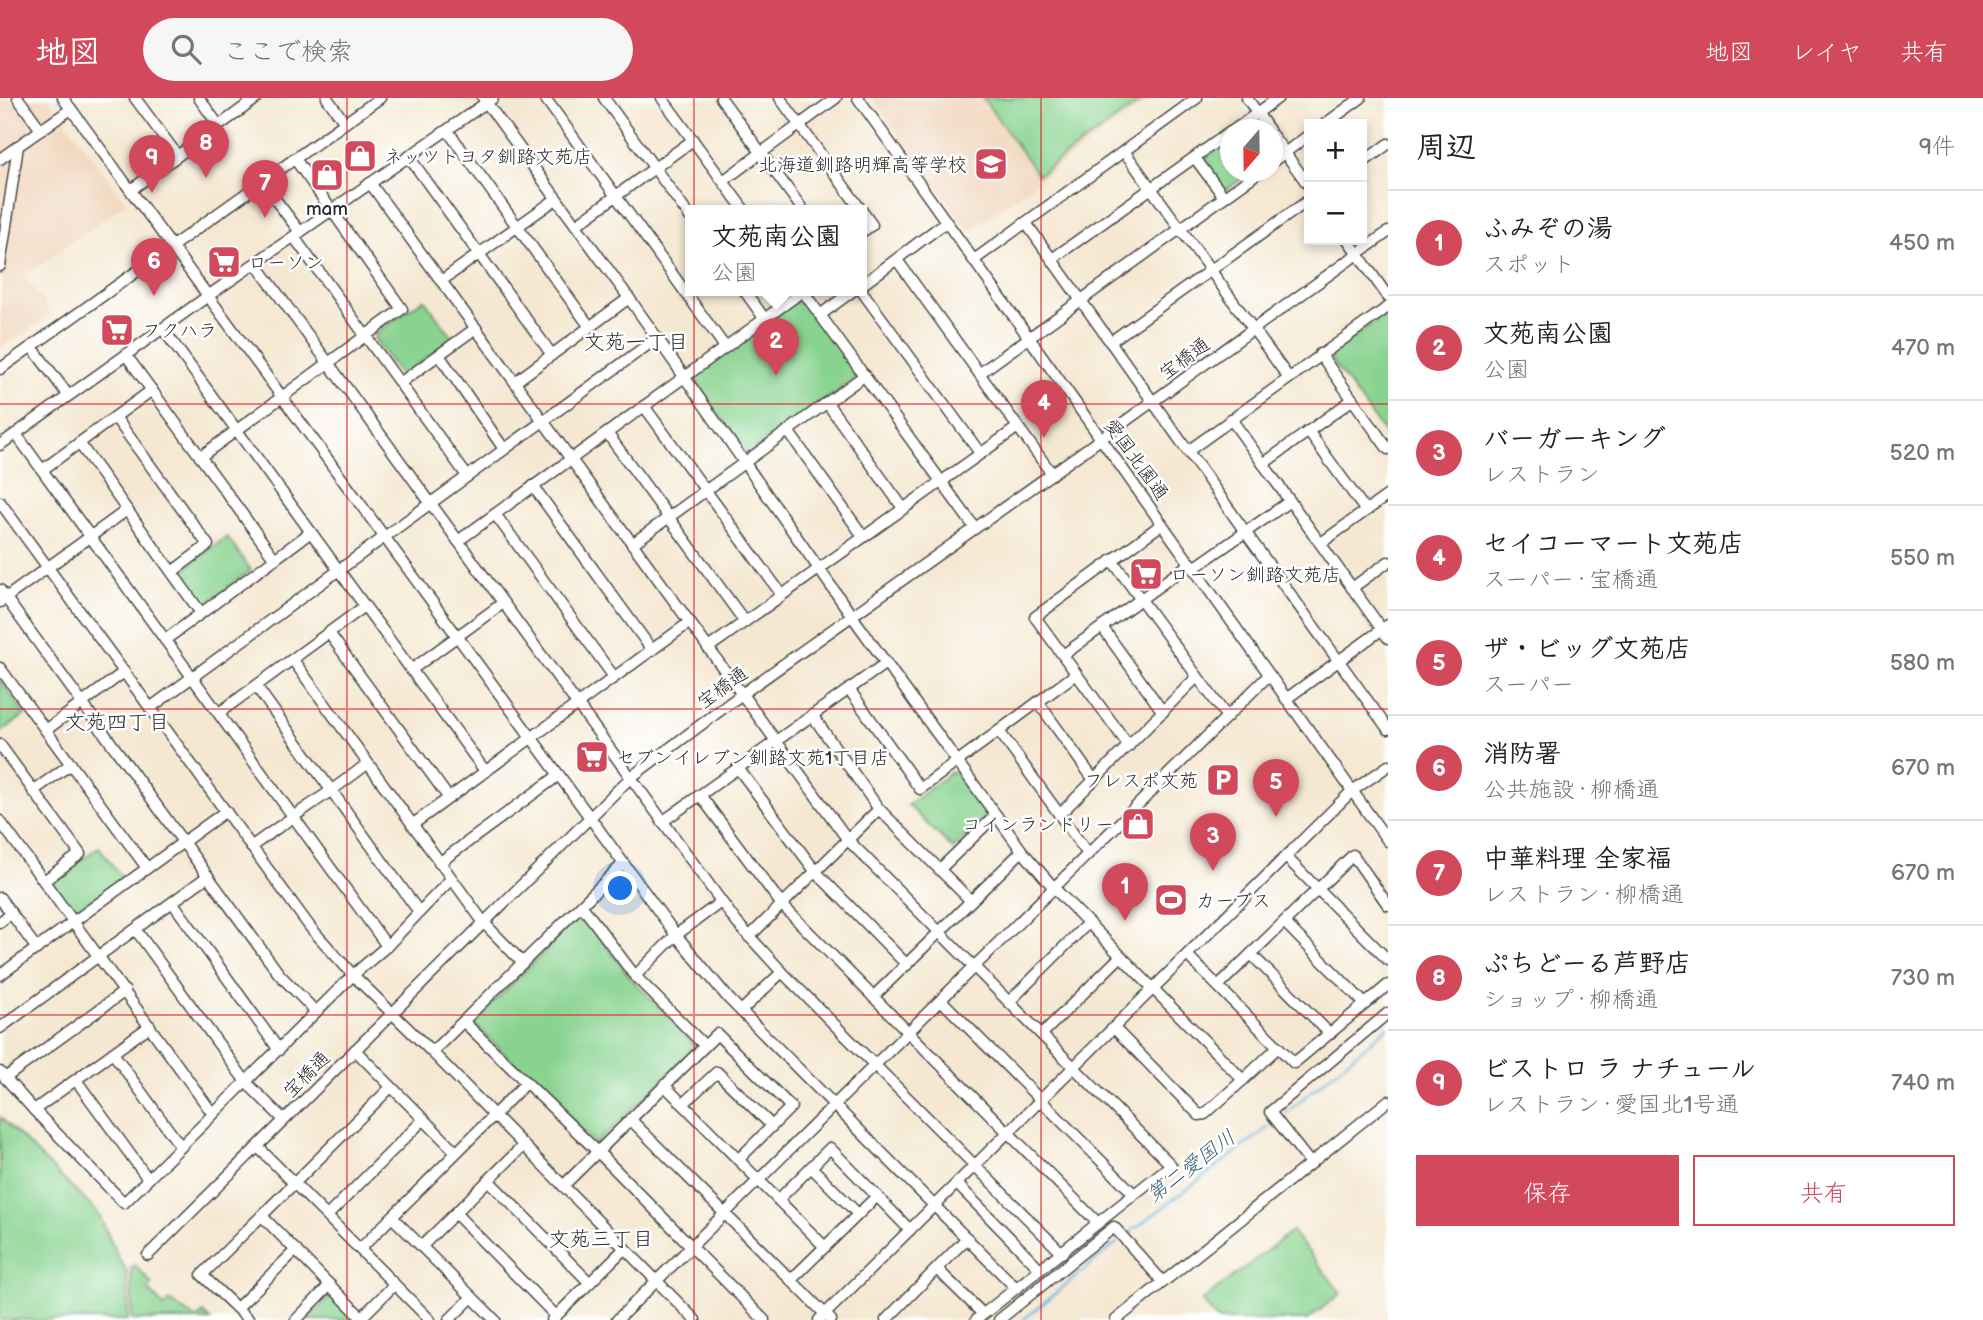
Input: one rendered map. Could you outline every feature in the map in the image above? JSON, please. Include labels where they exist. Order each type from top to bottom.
[{"type":"street","points":[[18,98],[41,130]]},
{"type":"street","points":[[63,98],[676,935],[741,1011],[1016,1287]]},
{"type":"street","points":[[135,98],[177,155]]},
{"type":"street","points":[[199,98],[219,126]]},
{"type":"street","points":[[132,189],[257,98]]},
{"type":"street","points":[[327,98],[345,123]]},
{"type":"street","points":[[0,369],[380,98]]},
{"type":"street","points":[[545,98],[685,292]]},
{"type":"street","points":[[604,98],[685,210]]},
{"type":"street","points":[[662,98],[740,205]]},
{"type":"street","points":[[721,98],[799,205]]},
{"type":"street","points":[[780,98],[857,205]]},
{"type":"street","points":[[723,181],[836,98]]},
{"type":"street","name":"愛国北園通","points":[[858,98],[1388,841]]},
{"type":"street","points":[[974,260],[1197,98]]},
{"type":"street","points":[[1247,98],[1261,119]]},
{"type":"street","points":[[1249,119],[1278,98]]},
{"type":"street","points":[[1332,119],[1361,98]]},
{"type":"street","points":[[0,445],[208,296],[448,131],[487,100],[852,616],[1022,851],[1054,888],[1243,1080]]},
{"type":"street","points":[[0,159],[71,109]]},
{"type":"street","points":[[448,131],[590,327]]},
{"type":"street","points":[[1285,153],[1304,139]]},
{"type":"street","points":[[576,225],[693,140]]},
{"type":"street","points":[[1052,259],[1220,140]]},
{"type":"street","points":[[1367,159],[1388,144]]},
{"type":"street","points":[[0,266],[18,146]]},
{"type":"street","points":[[1283,150],[1306,182]]},
{"type":"street","points":[[1124,151],[1288,377]]},
{"type":"street","points":[[409,157],[552,355]]},
{"type":"street","points":[[1195,158],[1224,197]]},
{"type":"street","points":[[200,457],[402,309],[295,159]]},
{"type":"street","points":[[262,182],[366,336],[467,476]]},
{"type":"street","points":[[980,373],[1245,182]]},
{"type":"street","points":[[370,183],[848,840],[1171,1165],[979,1317],[937,1269]]},
{"type":"street","points":[[442,281],[556,199]]},
{"type":"street","points":[[1110,342],[1304,204]]},
{"type":"street","points":[[867,281],[946,222]]},
{"type":"street","points":[[1026,223],[1245,533],[1388,729]]},
{"type":"street","name":"宝橋通","points":[[148,1255],[630,778],[742,694],[1388,232]]},
{"type":"street","points":[[1352,245],[1388,297]]},
{"type":"street","points":[[897,260],[1052,474]]},
{"type":"street","points":[[256,264],[721,902],[782,972],[1062,1252]]},
{"type":"street","points":[[688,296],[725,347]]},
{"type":"street","points":[[748,296],[764,318]]},
{"type":"street","points":[[458,541],[794,296]]},
{"type":"street","points":[[806,296],[975,528]]},
{"type":"street","points":[[820,315],[846,296]]},
{"type":"street","points":[[864,296],[980,453]]},
{"type":"street","points":[[515,382],[629,298]]},
{"type":"street","points":[[1188,451],[1388,307]]},
{"type":"street","points":[[400,383],[476,328]]},
{"type":"street","points":[[163,329],[485,771]]},
{"type":"street","points":[[150,708],[657,338]]},
{"type":"street","points":[[32,346],[68,395]]},
{"type":"street","points":[[1320,354],[1388,449]]},
{"type":"street","points":[[126,355],[275,559]]},
{"type":"street","points":[[439,355],[504,449]]},
{"type":"street","points":[[632,544],[865,375]]},
{"type":"street","points":[[42,470],[152,390]]},
{"type":"street","points":[[1263,464],[1352,400]]},
{"type":"street","points":[[827,403],[903,508]]},
{"type":"street","points":[[644,406],[782,595]]},
{"type":"street","points":[[115,417],[208,545],[172,572]]},
{"type":"street","points":[[1231,419],[1352,589],[1386,631],[1286,699]]},
{"type":"street","points":[[708,648],[1018,427]]},
{"type":"street","points":[[788,431],[863,536]]},
{"type":"street","points":[[1308,431],[1366,511]]},
{"type":"street","points":[[607,433],[745,622]]},
{"type":"street","points":[[16,434],[387,946]]},
{"type":"street","points":[[79,443],[201,613]]},
{"type":"street","points":[[533,486],[652,650]]},
{"type":"street","points":[[1321,543],[1388,495]]},
{"type":"street","points":[[1063,655],[1140,599],[1245,533],[1290,501]]},
{"type":"street","points":[[0,502],[310,927],[353,975],[695,1320]]},
{"type":"street","points":[[127,510],[2,597],[279,974],[316,1012]]},
{"type":"street","points":[[495,514],[614,677]]},
{"type":"street","points":[[1129,746],[1035,617],[1162,524]]},
{"type":"street","points":[[165,640],[311,532]]},
{"type":"street","points":[[1112,560],[1227,717]]},
{"type":"street","points":[[1352,589],[1388,562]]},
{"type":"street","points":[[411,670],[503,603]]},
{"type":"street","points":[[219,713],[365,606]]},
{"type":"street","points":[[412,825],[690,622]]},
{"type":"street","points":[[1102,627],[1163,712]]},
{"type":"street","points":[[329,633],[448,797]]},
{"type":"street","points":[[293,660],[484,923],[523,964]]},
{"type":"street","points":[[662,822],[886,663]]},
{"type":"street","points":[[0,668],[147,868]]},
{"type":"street","points":[[46,730],[124,672]]},
{"type":"street","points":[[849,689],[920,789],[1076,674]]},
{"type":"street","points":[[622,1318],[1269,675]]},
{"type":"street","points":[[1059,815],[1197,677]]},
{"type":"street","points":[[256,686],[419,912]]},
{"type":"street","points":[[1038,702],[1094,780]]},
{"type":"street","points":[[812,715],[880,809],[971,901]]},
{"type":"street","points":[[999,731],[1088,854]]},
{"type":"street","points":[[0,745],[4,759],[33,791],[80,854],[44,881]]},
{"type":"street","points":[[33,791],[71,764]]},
{"type":"street","points":[[251,847],[368,764]]},
{"type":"street","points":[[630,1119],[791,1280],[825,1318],[975,1165],[1352,791],[1388,766]]},
{"type":"street","points":[[738,768],[816,872],[908,965]]},
{"type":"street","points":[[439,863],[559,775]]},
{"type":"street","points":[[700,795],[782,905],[1098,1223]]},
{"type":"street","points":[[750,937],[880,809]]},
{"type":"street","points":[[0,975],[226,811]]},
{"type":"street","points":[[940,869],[996,814]]},
{"type":"street","points":[[0,821],[213,1114]]},
{"type":"street","points":[[873,998],[1022,851]]},
{"type":"street","points":[[1218,986],[1353,855],[1388,905]]},
{"type":"street","points":[[1287,858],[1388,960]]},
{"type":"street","points":[[432,1052],[623,864]]},
{"type":"street","points":[[0,1028],[208,877]]},
{"type":"street","points":[[125,991],[3,1075],[124,1203],[353,975],[387,946],[451,878]]},
{"type":"street","points":[[0,898],[37,949]]},
{"type":"street","points":[[635,976],[676,935],[721,902]]},
{"type":"street","points":[[173,903],[279,1050]]},
{"type":"street","points":[[582,906],[635,976],[704,1045]]},
{"type":"street","points":[[0,922],[11,914]]},
{"type":"street","points":[[1284,922],[1366,1004]]},
{"type":"street","points":[[1009,1002],[1088,923]]},
{"type":"street","points":[[136,930],[246,1082],[284,1120]]},
{"type":"street","points":[[1251,954],[1330,1034]]},
{"type":"street","points":[[1042,1034],[1121,956]]},
{"type":"street","points":[[1188,956],[1294,1063],[1388,985]]},
{"type":"street","points":[[741,1011],[782,972]]},
{"type":"street","points":[[941,1000],[1134,1194]]},
{"type":"street","points":[[1311,1164],[1270,1112],[1388,1013]]},
{"type":"street","points":[[464,1022],[597,1151],[764,1320]]},
{"type":"street","points":[[34,1110],[149,1026]]},
{"type":"street","points":[[1114,1028],[1199,1115],[1205,1114],[1278,1047]]},
{"type":"street","points":[[563,1186],[717,1034],[791,1107],[738,1160]]},
{"type":"street","points":[[355,1050],[456,1152]]},
{"type":"street","points":[[113,1053],[181,1147]]},
{"type":"street","points":[[683,1104],[717,1072],[772,1126]]},
{"type":"street","points":[[76,1080],[148,1179]]},
{"type":"street","points":[[360,1249],[526,1083]]},
{"type":"street","points":[[664,1085],[825,1247]]},
{"type":"street","points":[[249,1320],[202,1275],[390,1087]]},
{"type":"street","points":[[1116,1320],[1388,1101]]},
{"type":"street","points":[[328,1216],[424,1121]]},
{"type":"street","points":[[422,1246],[523,1146]]},
{"type":"street","points":[[258,1147],[430,1320]]},
{"type":"street","points":[[778,1200],[830,1148],[910,1230]]},
{"type":"street","points":[[811,1167],[858,1214]]},
{"type":"street","points":[[489,1181],[590,1283]]},
{"type":"street","points":[[957,1184],[1040,1269]]},
{"type":"street","points":[[791,1280],[877,1196]]},
{"type":"street","points":[[456,1214],[554,1318],[624,1249]]},
{"type":"street","points":[[262,1216],[362,1319],[394,1285]]},
{"type":"street","points":[[392,1217],[495,1320]]},
{"type":"street","points":[[999,1320],[1114,1227],[1163,1282]]},
{"type":"street","points":[[886,1320],[967,1238]]},
{"type":"street","points":[[237,1308],[296,1250]]},
{"type":"street","points":[[296,1320],[330,1285]]},
{"type":"street","points":[[449,1320],[472,1297]]},
{"type":"shaded area","points":[[0,98],[48,98],[126,203],[25,276],[52,315],[0,348]]},
{"type":"shaded area","name":"北海道釧路明輝高等学校","points":[[872,98],[1153,98],[969,231]]},
{"type":"green space","points":[[983,98],[1146,98],[1038,175]]},
{"type":"green space","points":[[1220,146],[1220,182],[1237,182],[1226,190],[1222,189],[1202,160]]},
{"type":"green space","points":[[800,297],[857,377],[750,454],[746,453],[695,380],[695,375]]},
{"type":"green space","points":[[424,299],[453,338],[404,374],[399,374],[374,335]]},
{"type":"green space","points":[[1388,312],[1388,438],[1331,360],[1332,353]]},
{"type":"green space","points":[[227,537],[251,570],[202,607],[177,574]]},
{"type":"green space","points":[[0,679],[25,715],[0,733]]},
{"type":"green space","points":[[951,772],[956,772],[985,811],[985,817],[953,849],[908,805]]},
{"type":"green space","points":[[99,847],[123,879],[75,915],[51,882]]},
{"type":"green space","points":[[582,913],[629,976],[697,1047],[596,1144],[473,1023]]},
{"type":"green space","points":[[0,1117],[98,1213],[127,1271],[128,1320],[0,1320]]},
{"type":"green space","points":[[1292,1231],[1341,1293],[1307,1320],[1217,1320],[1202,1301]]},
{"type":"green space","points":[[135,1265],[152,1284],[148,1289],[164,1307],[170,1301],[196,1319],[203,1313],[210,1320],[132,1320],[131,1268]]},
{"type":"green space","points":[[332,1295],[354,1315],[354,1320],[306,1320]]},
{"type":"waterway","name":"第二愛国川","points":[[1286,1113],[1388,1027]]},
{"type":"waterway","name":"第二愛国川","points":[[1132,1231],[1269,1127]]},
{"type":"waterway","name":"第二愛国川","points":[[1023,1320],[1118,1242]]},
{"type":"place","name":"ネッツトヨタ釧路文苑店","points":[[360,156]]},
{"type":"place","name":"北海道釧路明輝高等学校","points":[[991,164]]},
{"type":"place","name":"mam","points":[[327,175]]},
{"type":"place","name":"ぷちどーる芦野店","points":[[206,178]]},
{"type":"place","name":"ビストロ ラ ナチュール","points":[[152,193]]},
{"type":"place","name":"中華料理 全家福","points":[[265,218]]},
{"type":"place","name":"ローソン","points":[[224,262]]},
{"type":"place","name":"消防署","points":[[154,296]]},
{"type":"place","name":"フクハラ","points":[[117,330]]},
{"type":"place","name":"文苑南公園","points":[[776,376]]},
{"type":"place","name":"セイコーマート文苑店","points":[[1044,438]]},
{"type":"place","name":"ローソン釧路文苑店","points":[[1146,574]]},
{"type":"place","name":"セブンイレブン釧路文苑1丁目店","points":[[592,757]]},
{"type":"place","name":"フレスポ文苑","points":[[1223,780]]},
{"type":"place","name":"ザ・ビッグ文苑店","points":[[1276,817]]},
{"type":"place","name":"コインランドリー","points":[[1138,824]]},
{"type":"place","name":"バーガーキング","points":[[1213,871]]},
{"type":"place","name":"カーブス","points":[[1171,900]]},
{"type":"place","name":"ふみぞの湯","points":[[1125,921]]},
{"type":"district","name":"文苑一丁目","points":[[636,342]]},
{"type":"district","name":"文苑四丁目","points":[[117,722]]},
{"type":"district","name":"文苑三丁目","points":[[601,1239]]}]
